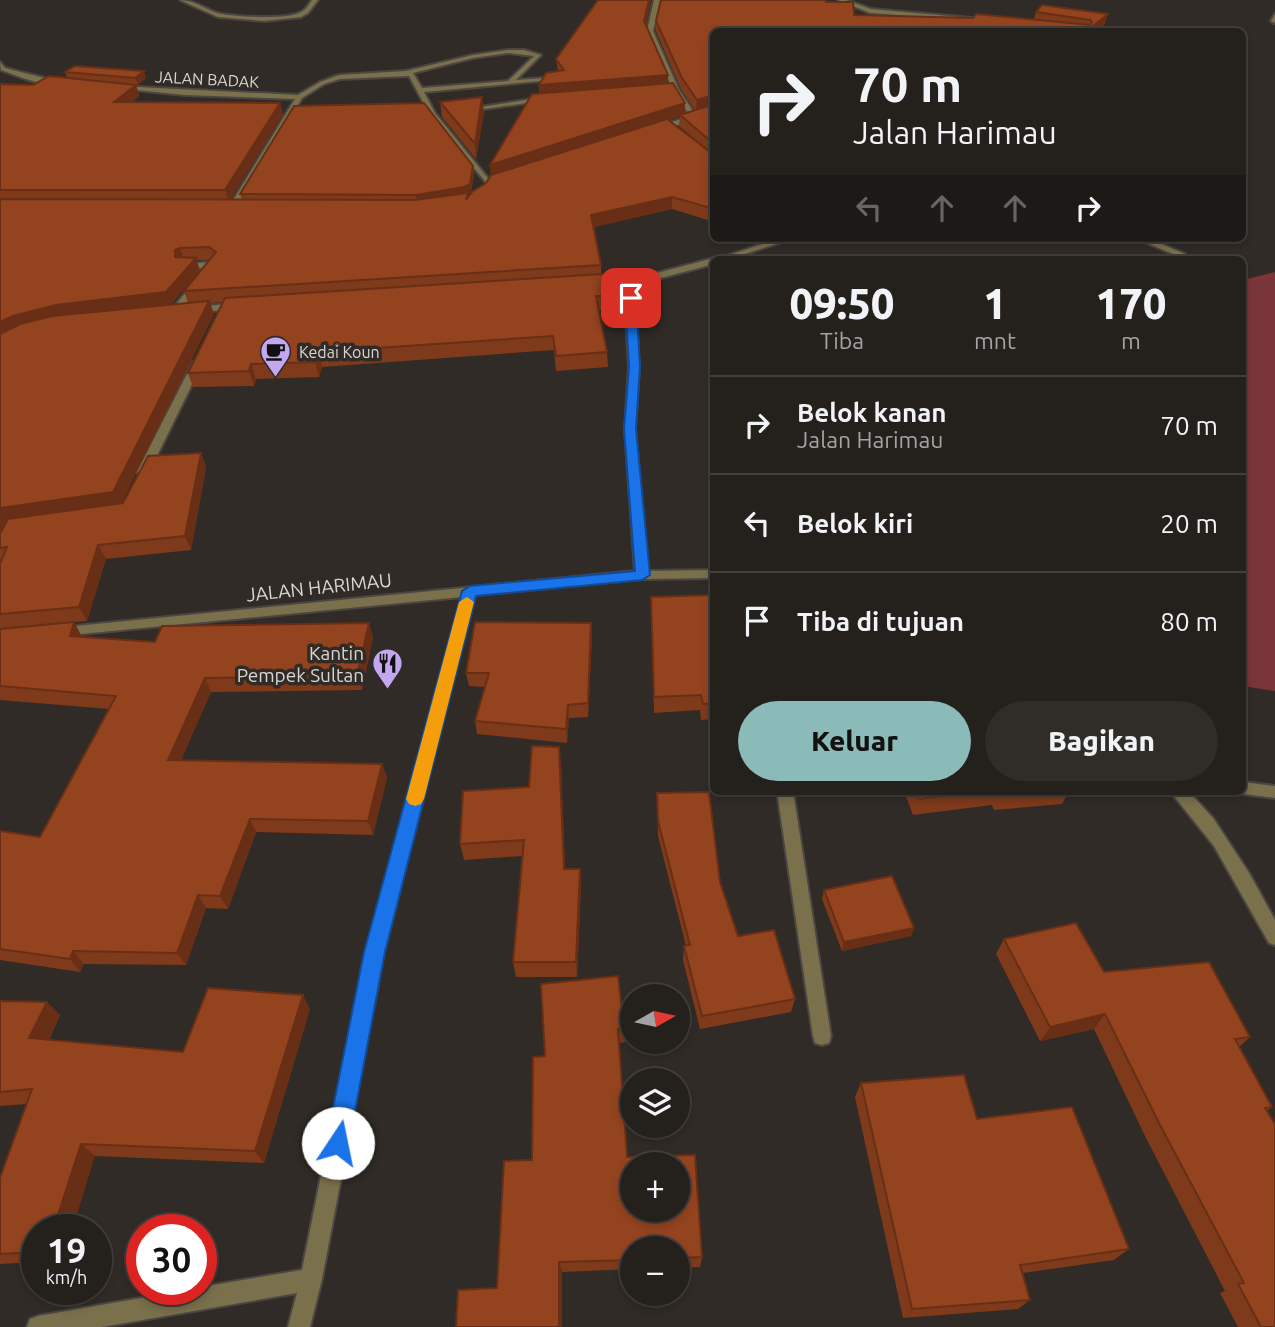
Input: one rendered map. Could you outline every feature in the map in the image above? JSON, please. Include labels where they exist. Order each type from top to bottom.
[{"type":"street","points":[[183,0],[218,15],[264,19],[299,16],[306,12],[315,0]]},
{"type":"street","points":[[657,0],[650,31],[676,90],[693,116]]},
{"type":"street","points":[[841,0],[870,11],[1004,22]]},
{"type":"street","points":[[233,207],[299,97],[322,83],[339,77],[409,74],[507,51],[526,51],[538,55],[511,82]]},
{"type":"street","points":[[0,64],[4,69],[38,80],[70,83]]},
{"type":"street","points":[[409,74],[421,90],[432,114],[488,186],[500,180]]},
{"type":"street","points":[[421,90],[559,79]]},
{"type":"street","name":"JALAN BADAK","points":[[107,87],[299,97]]},
{"type":"street","points":[[663,91],[676,90]]},
{"type":"street","points":[[456,111],[558,98]]},
{"type":"street","points":[[644,134],[710,111]]},
{"type":"street","points":[[432,114],[444,113]]},
{"type":"street","points":[[670,126],[681,135]]},
{"type":"street","points":[[219,207],[246,207]]},
{"type":"street","points":[[732,256],[777,242]]},
{"type":"street","points":[[1150,242],[1181,254]]},
{"type":"street","points":[[583,284],[638,281],[710,262]]},
{"type":"street","points":[[175,311],[213,265],[184,266]]},
{"type":"street","points":[[638,281],[631,298],[634,367],[630,429],[642,575]]},
{"type":"street","points":[[158,313],[250,306]]},
{"type":"street","points":[[219,320],[225,307]]},
{"type":"street","points":[[139,481],[206,345]]},
{"type":"street","name":"JALAN HARIMAU","points":[[41,633],[642,575],[710,574]]},
{"type":"street","points":[[299,1327],[311,1279],[374,952],[470,591]]},
{"type":"street","points":[[1246,788],[1275,792]]},
{"type":"street","points":[[786,795],[822,1036]]},
{"type":"street","points":[[1182,795],[1206,820],[1275,937]]},
{"type":"street","points":[[38,1327],[311,1279]]},
{"type":"shaded area","points":[[1275,272],[1275,691],[1246,687],[1246,279]]},
{"type":"building","points":[[598,0],[649,0],[644,21],[668,75],[539,85],[546,73],[564,70],[556,59]]},
{"type":"building","points":[[661,0],[825,0],[853,2],[854,15],[973,18],[976,14],[1090,25],[1090,20],[1036,12],[1042,5],[1108,14],[1090,28],[710,28],[710,96],[697,100],[682,78],[656,21]]},
{"type":"building","points":[[75,66],[144,71],[135,78],[65,72]]},
{"type":"building","points":[[49,76],[136,85],[114,102],[280,103],[225,190],[0,190],[0,84],[33,85]]},
{"type":"building","points":[[673,83],[685,103],[490,165],[532,94]]},
{"type":"building","points":[[482,97],[475,144],[440,102]]},
{"type":"building","points":[[424,103],[473,166],[470,184],[416,195],[240,194],[294,106]]},
{"type":"building","points":[[710,105],[710,141],[680,115]]},
{"type":"building","points":[[667,119],[710,152],[710,208],[672,197],[591,215],[601,265],[184,291],[216,252],[209,247],[180,248],[175,250],[175,257],[196,258],[166,292],[56,305],[0,322],[0,199],[415,200],[468,193],[466,200],[472,192],[486,183],[491,175]]},
{"type":"building","points":[[603,274],[607,296],[596,296],[607,352],[556,356],[553,336],[318,352],[315,362],[251,364],[249,371],[188,373],[225,298]]},
{"type":"building","points":[[209,301],[113,492],[0,508],[0,334],[20,324],[52,316]]},
{"type":"building","points":[[201,453],[185,536],[98,545],[79,607],[0,614],[0,564],[7,547],[0,548],[0,534],[8,519],[123,503],[148,456]]},
{"type":"building","points":[[710,595],[710,703],[703,704],[701,695],[654,697],[651,597]]},
{"type":"building","points":[[74,622],[70,636],[155,642],[162,626],[369,623],[357,676],[205,678],[168,760],[382,764],[368,821],[250,819],[220,896],[198,895],[177,953],[73,951],[70,959],[0,949],[0,831],[40,837],[116,696],[0,686],[0,629]]},
{"type":"building","points":[[475,622],[591,623],[588,703],[568,705],[566,729],[475,721],[489,673],[466,673]]},
{"type":"building","points":[[532,746],[559,747],[564,869],[580,869],[576,962],[513,962],[524,840],[460,844],[463,791],[529,787]]},
{"type":"building","points":[[709,792],[720,882],[738,936],[774,930],[795,999],[702,1016],[684,946],[690,945],[658,821],[657,793]]},
{"type":"building","points":[[916,795],[953,795],[918,799]]},
{"type":"building","points":[[892,876],[914,928],[844,942],[824,890]]},
{"type":"building","points":[[1076,923],[1104,972],[1209,962],[1250,1037],[1235,1039],[1272,1107],[1265,1108],[1275,1124],[1275,1327],[1261,1327],[1238,1284],[1244,1283],[1105,1014],[1050,1027],[1004,939]]},
{"type":"building","points":[[618,976],[620,1138],[626,1138],[627,1152],[620,1152],[620,1222],[690,1222],[690,1155],[695,1155],[702,1257],[690,1257],[690,1236],[620,1236],[620,1260],[559,1262],[559,1327],[456,1327],[458,1290],[497,1288],[504,1161],[532,1160],[533,1057],[545,1056],[541,984]]},
{"type":"building","points":[[208,988],[303,995],[255,1151],[81,1144],[58,1214],[21,1214],[21,1253],[0,1254],[0,1178],[32,1089],[0,1092],[0,1001],[47,1002],[29,1038],[183,1052]]},
{"type":"building","points":[[964,1075],[977,1119],[1072,1107],[1129,1249],[1020,1265],[1030,1300],[912,1309],[861,1083]]},
{"type":"slow traffic","points":[[415,799],[467,602]]},
{"type":"place","name":"Kedai Koun","points":[[276,379]]},
{"type":"place","name":"Kantin Pempek Sultan","points":[[387,691]]},
{"type":"route","points":[[338,1143],[374,952],[470,591],[642,575],[630,429],[634,367],[631,298]]}]
